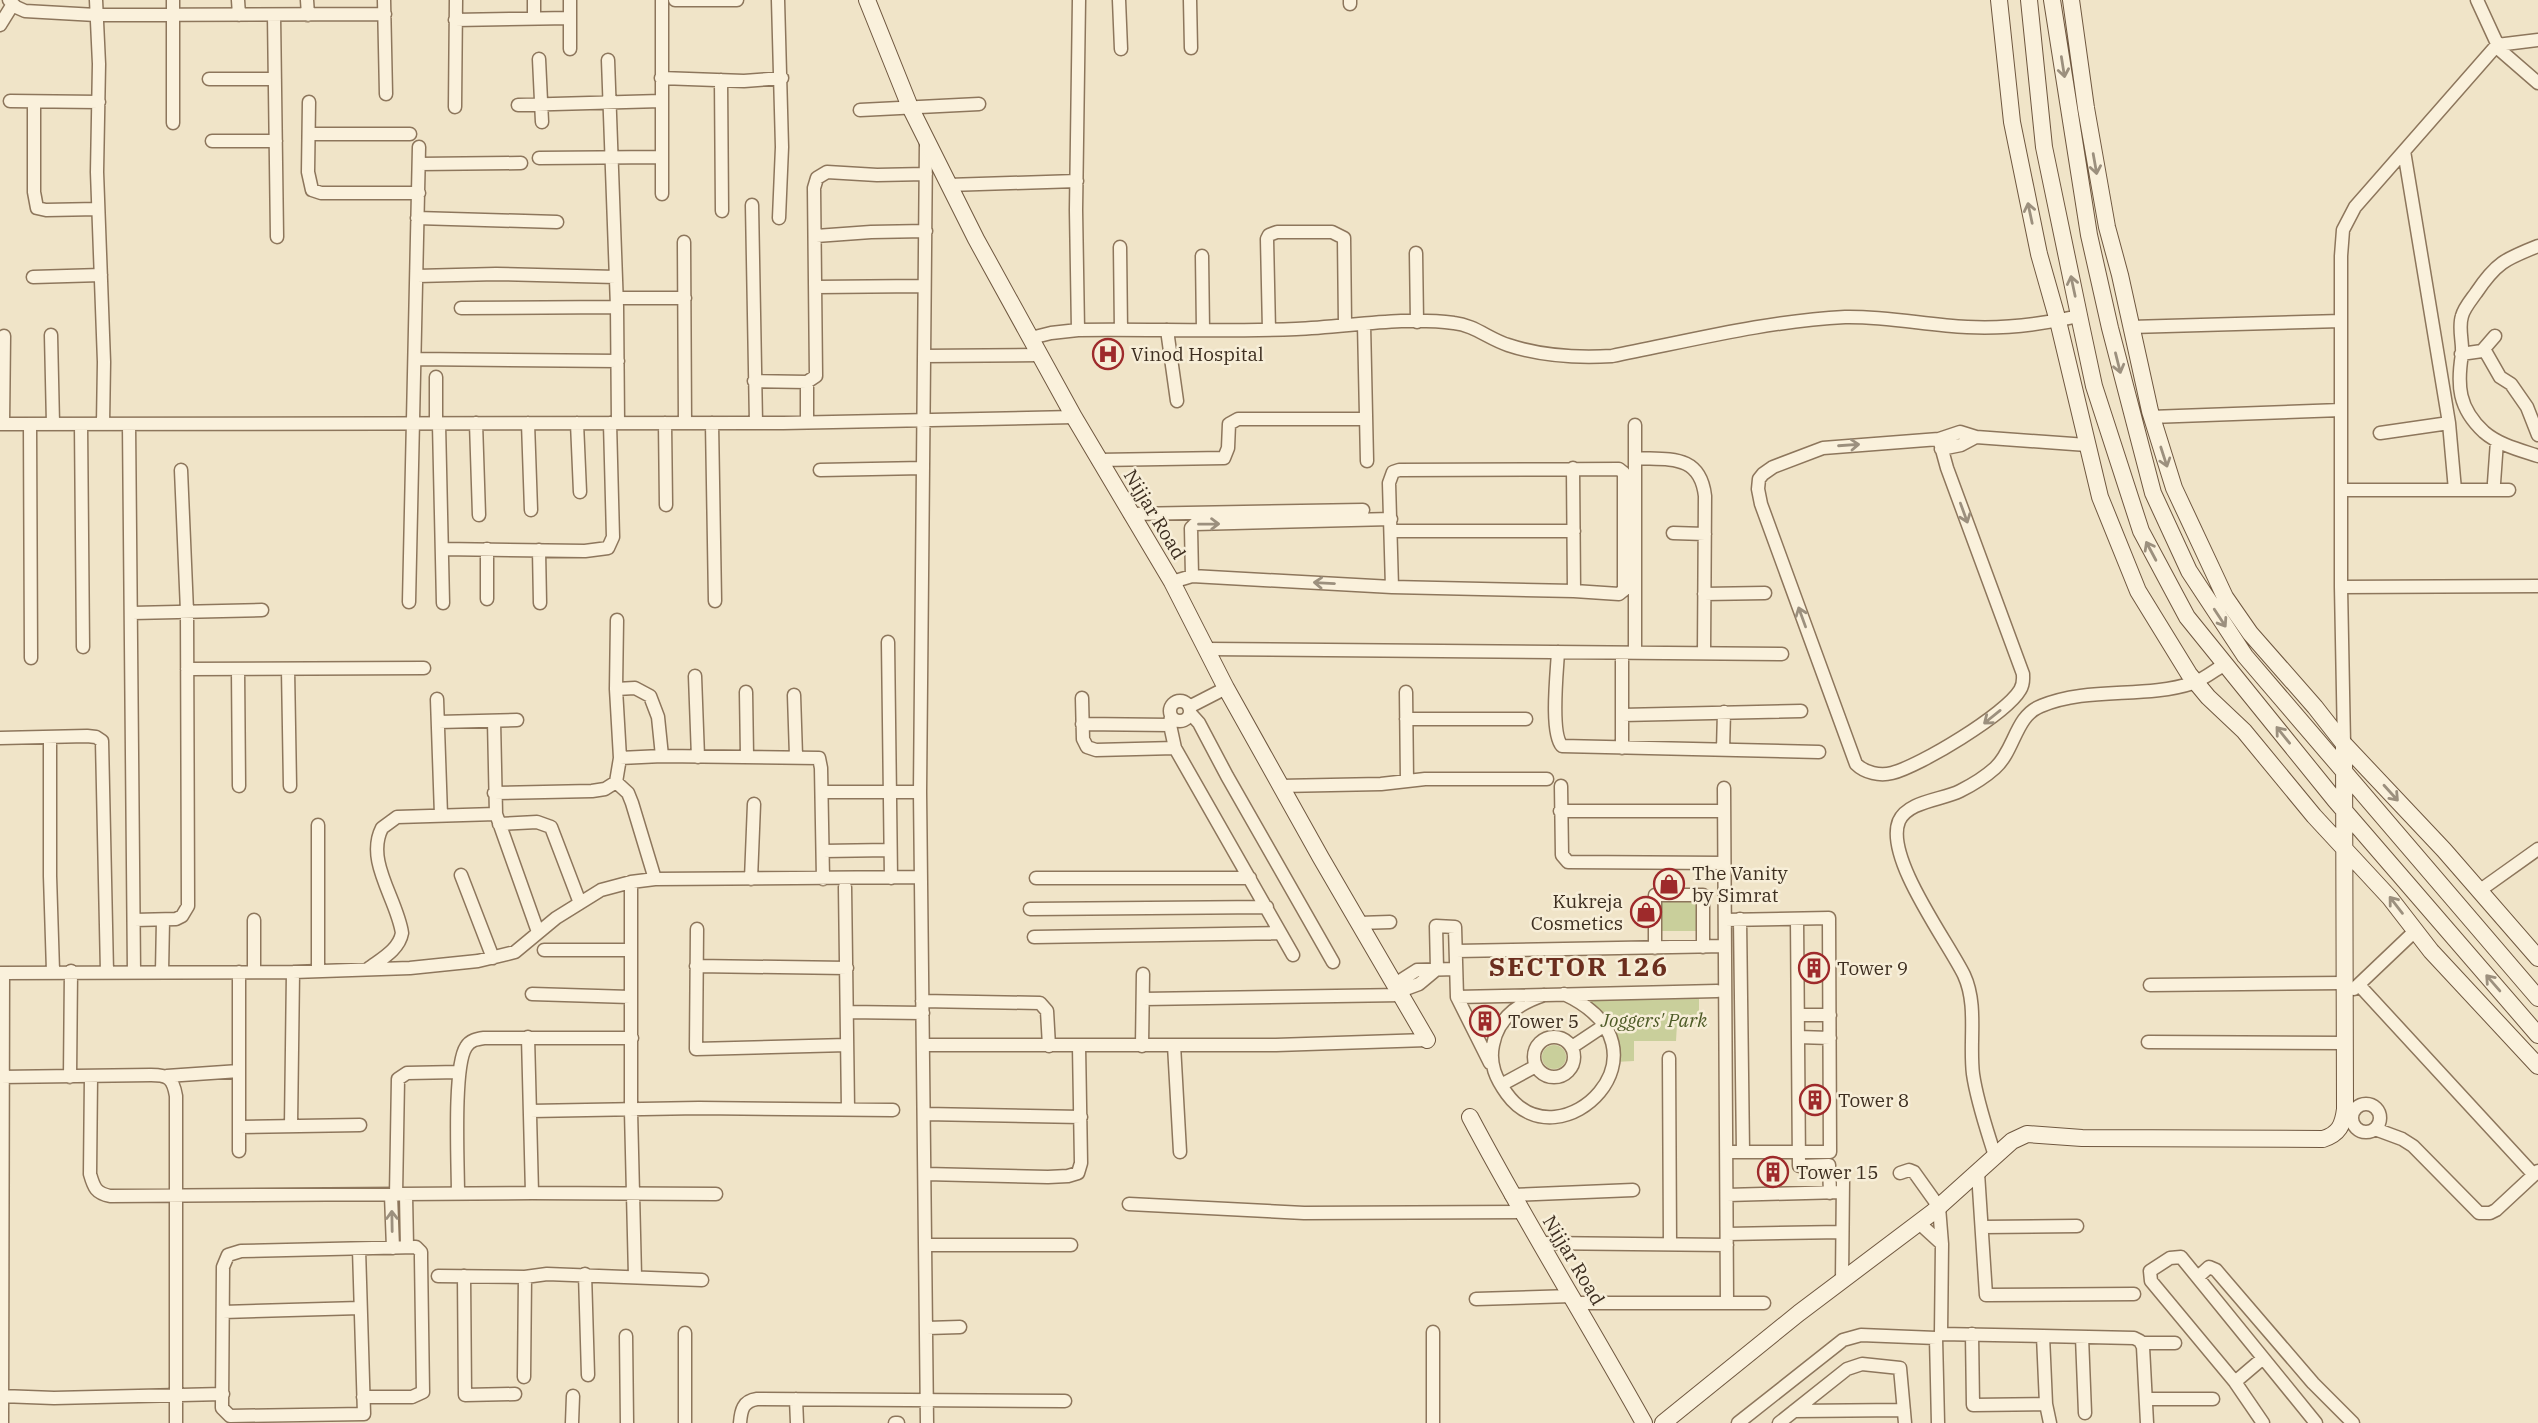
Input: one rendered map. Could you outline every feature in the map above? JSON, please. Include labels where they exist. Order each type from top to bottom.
[{"type":"street","points":[[96,0],[103,424]]},
{"type":"street","points":[[173,0],[173,123]]},
{"type":"street","points":[[239,0],[239,15]]},
{"type":"street","points":[[307,0],[307,15]]},
{"type":"street","points":[[384,0],[386,94]]},
{"type":"street","points":[[455,107],[456,0]]},
{"type":"street","points":[[534,0],[534,19]]},
{"type":"street","points":[[570,0],[570,49]]},
{"type":"street","points":[[662,0],[662,194]]},
{"type":"street","points":[[675,0],[737,0]]},
{"type":"street","points":[[778,0],[782,78],[782,177],[779,218]]},
{"type":"street","name":"Nijjar Road","points":[[867,0],[910,107],[948,185],[1098,460],[1172,582],[1280,786],[1427,1040]]},
{"type":"street","points":[[1078,330],[1079,0]]},
{"type":"street","points":[[1119,0],[1121,49]]},
{"type":"street","points":[[1190,0],[1191,48]]},
{"type":"street","points":[[1999,0],[2012,122],[2039,254],[2101,497],[2138,591],[2196,682],[2244,731],[2314,816],[2390,898],[2431,951],[2538,1066]]},
{"type":"street","points":[[2029,0],[2044,147],[2079,316],[2094,386],[2141,531],[2187,617],[2343,809],[2538,1035]]},
{"type":"street","points":[[2052,0],[2089,235],[2110,328],[2152,493],[2189,571],[2245,656],[2538,998]]},
{"type":"street","points":[[2071,0],[2098,180],[2151,416],[2174,488],[2225,597],[2250,633],[2344,744],[2371,770],[2538,958]]},
{"type":"street","points":[[2477,0],[2497,45],[2538,83]]},
{"type":"street","points":[[0,25],[11,2],[25,11],[37,13],[96,15],[385,14]]},
{"type":"street","points":[[274,15],[277,237]]},
{"type":"street","points":[[455,20],[570,18]]},
{"type":"street","points":[[2349,989],[2536,1173],[2496,1210],[2479,1213],[2413,1146],[2375,1129],[2366,1131],[2357,1128],[2349,1113],[2344,1043],[2349,989],[2343,809],[2341,256],[2343,230],[2355,207],[2497,45],[2538,40]]},
{"type":"street","points":[[538,59],[542,122]]},
{"type":"street","points":[[442,549],[601,550],[608,548],[612,542],[618,361],[608,60]]},
{"type":"street","points":[[661,78],[782,78]]},
{"type":"street","points":[[209,79],[275,79]]},
{"type":"street","points":[[721,80],[722,211]]},
{"type":"street","points":[[10,101],[99,102]]},
{"type":"street","points":[[518,104],[661,101]]},
{"type":"street","points":[[34,102],[34,192],[37,208],[98,209]]},
{"type":"street","points":[[310,103],[308,172],[312,190],[419,193]]},
{"type":"street","points":[[860,110],[979,104]]},
{"type":"street","points":[[309,134],[410,134]]},
{"type":"street","points":[[212,141],[276,141]]},
{"type":"street","points":[[926,142],[920,792],[927,1423]]},
{"type":"street","points":[[409,602],[419,148]]},
{"type":"street","points":[[2404,151],[2449,423],[2455,490]]},
{"type":"street","points":[[539,158],[662,157]]},
{"type":"street","points":[[419,164],[521,163]]},
{"type":"street","points":[[754,381],[807,382],[816,376],[814,182],[820,174],[926,174]]},
{"type":"street","points":[[948,185],[1077,181]]},
{"type":"street","points":[[752,205],[756,423]]},
{"type":"street","points":[[417,218],[557,222]]},
{"type":"street","points":[[816,236],[926,231]]},
{"type":"street","points":[[1269,330],[1268,239],[1272,233],[1283,231],[1332,232],[1343,237],[1345,324]]},
{"type":"street","points":[[684,242],[685,423]]},
{"type":"street","points":[[2538,246],[2501,262],[2487,277],[2462,316],[2462,354],[2458,376],[2459,393],[2478,425],[2497,441],[2538,456]]},
{"type":"street","points":[[1120,247],[1121,330]]},
{"type":"street","points":[[1416,253],[1417,321]]},
{"type":"street","points":[[1202,256],[1203,330]]},
{"type":"street","points":[[417,276],[496,274],[616,277]]},
{"type":"street","points":[[33,277],[100,275]]},
{"type":"street","points":[[816,287],[923,286]]},
{"type":"street","points":[[461,308],[685,298]]},
{"type":"street","points":[[1031,338],[1078,330],[1269,330],[1417,321],[1468,325],[1508,345],[1573,357],[1594,358],[1812,320],[1863,317],[1969,327],[2058,321],[2079,316]]},
{"type":"street","points":[[2131,327],[2341,321]]},
{"type":"street","points":[[1364,324],[1367,461]]},
{"type":"street","points":[[1167,330],[1177,401]]},
{"type":"street","points":[[51,335],[53,424]]},
{"type":"street","points":[[4,336],[2,424],[756,423],[1074,417]]},
{"type":"street","points":[[2462,354],[2484,349],[2495,336]]},
{"type":"street","points":[[2484,349],[2500,377],[2511,384],[2526,407],[2538,435]]},
{"type":"street","points":[[924,356],[1040,355]]},
{"type":"street","points":[[416,359],[618,361]]},
{"type":"street","points":[[436,377],[443,603]]},
{"type":"street","points":[[807,382],[807,422]]},
{"type":"street","points":[[2151,416],[2341,410]]},
{"type":"street","points":[[1098,460],[1224,458],[1228,448],[1229,424],[1238,419],[1366,419]]},
{"type":"street","points":[[475,423],[479,515]]},
{"type":"street","points":[[528,423],[531,510]]},
{"type":"street","points":[[577,423],[580,492]]},
{"type":"street","points":[[665,423],[666,505]]},
{"type":"street","points":[[712,423],[715,601]]},
{"type":"street","points":[[2380,433],[2449,423]]},
{"type":"street","points":[[30,424],[31,658]]},
{"type":"street","points":[[81,424],[83,647]]},
{"type":"street","points":[[129,424],[134,972]]},
{"type":"street","points":[[1622,748],[1622,715],[1629,653],[1635,425]]},
{"type":"street","points":[[1940,444],[2023,682],[2015,697],[1975,730],[1891,774],[1868,772],[1856,764],[1824,682],[1761,505],[1759,479],[1773,467],[1823,448],[1940,444],[1960,432],[1976,437],[2087,446]]},
{"type":"street","points":[[2494,483],[2497,441]]},
{"type":"street","points":[[1635,458],[1683,461],[1698,472],[1704,485],[1704,653]]},
{"type":"street","points":[[820,470],[923,468]]},
{"type":"street","points":[[1573,468],[1574,592]]},
{"type":"street","points":[[1172,582],[1192,576],[1392,587],[1619,594],[1624,590],[1625,472],[1614,468],[1399,470],[1389,476],[1392,587]]},
{"type":"street","points":[[134,920],[163,920],[182,916],[188,906],[187,611],[181,470]]},
{"type":"street","points":[[2341,490],[2509,490]]},
{"type":"street","points":[[1130,514],[1363,510]]},
{"type":"street","points":[[1192,576],[1191,528],[1195,524],[1391,525],[1574,531]]},
{"type":"street","points":[[1672,533],[1704,534]]},
{"type":"street","points":[[487,549],[487,599]]},
{"type":"street","points":[[539,550],[540,603]]},
{"type":"street","points":[[2341,587],[2538,586]]},
{"type":"street","points":[[1704,594],[1765,593]]},
{"type":"street","points":[[132,613],[262,610]]},
{"type":"street","points":[[494,793],[592,791],[605,789],[616,782],[620,758],[616,689],[617,620]]},
{"type":"street","points":[[888,642],[891,878]]},
{"type":"street","points":[[1206,649],[1782,654]]},
{"type":"street","points":[[1558,652],[1556,727],[1559,744],[1567,748],[1819,752]]},
{"type":"street","points":[[1995,1156],[1973,1073],[1971,1009],[1967,982],[1913,885],[1898,842],[1900,820],[1913,808],[1958,792],[1995,768],[2007,755],[2023,720],[2039,706],[2075,698],[2140,693],[2196,682],[2225,664]]},
{"type":"street","points":[[187,669],[424,668]]},
{"type":"street","points":[[238,669],[239,786]]},
{"type":"street","points":[[288,669],[290,786]]},
{"type":"street","points":[[695,676],[698,757]]},
{"type":"street","points":[[616,689],[635,688],[650,696],[658,717],[662,756]]},
{"type":"street","points":[[1189,710],[1226,688]]},
{"type":"street","points":[[746,692],[747,756]]},
{"type":"street","points":[[1406,692],[1407,782]]},
{"type":"street","points":[[794,695],[796,757]]},
{"type":"street","points":[[1082,698],[1084,745],[1092,749],[1175,748]]},
{"type":"street","points":[[437,699],[441,815]]},
{"type":"street","points":[[1293,955],[1175,748],[1170,710],[1175,703],[1184,702],[1199,723],[1333,961]]},
{"type":"street","points":[[1622,715],[1801,711]]},
{"type":"street","points":[[1724,712],[1724,750]]},
{"type":"street","points":[[1406,719],[1526,719]]},
{"type":"street","points":[[438,722],[517,720]]},
{"type":"street","points":[[494,721],[494,793],[498,819],[538,932]]},
{"type":"street","points":[[1082,724],[1170,721]]},
{"type":"street","points":[[0,738],[88,736],[102,741],[107,972]]},
{"type":"street","points":[[50,737],[50,876],[54,971]]},
{"type":"street","points":[[620,758],[818,758],[822,792],[823,879]]},
{"type":"street","points":[[2285,781],[2308,766]]},
{"type":"street","points":[[1280,786],[1381,784],[1425,779],[1547,779]]},
{"type":"street","points":[[616,782],[628,793],[632,803],[654,879]]},
{"type":"street","points":[[1561,786],[1562,855],[1568,862],[1724,863]]},
{"type":"street","points":[[1724,788],[1727,1303]]},
{"type":"street","points":[[822,792],[920,792]]},
{"type":"street","points":[[751,879],[754,804]]},
{"type":"street","points":[[1560,811],[1724,811]]},
{"type":"street","points":[[368,969],[395,948],[402,933],[378,859],[378,835],[388,821],[397,817],[441,815],[537,822],[551,827],[580,903]]},
{"type":"street","points":[[318,825],[318,971]]},
{"type":"street","points":[[2479,891],[2538,849]]},
{"type":"street","points":[[823,852],[890,850]]},
{"type":"street","points":[[461,875],[493,958]]},
{"type":"street","points":[[2,1423],[2,973],[293,972],[410,968],[493,958],[515,952],[555,918],[601,890],[631,882],[654,879],[921,877]]},
{"type":"street","points":[[1036,878],[1250,877]]},
{"type":"street","points":[[631,882],[631,1111],[635,1276]]},
{"type":"street","points":[[845,887],[848,1109]]},
{"type":"street","points":[[1655,947],[1655,895],[1703,895],[1703,947]]},
{"type":"street","points":[[1030,908],[1267,907]]},
{"type":"street","points":[[1725,920],[1829,918],[1830,1015],[1830,1152],[1726,1152]]},
{"type":"street","points":[[1740,919],[1743,1152]]},
{"type":"street","points":[[1797,919],[1799,1166],[1829,1165],[1838,1188],[1842,1232],[1842,1281]]},
{"type":"street","points":[[162,972],[163,920]]},
{"type":"street","points":[[254,920],[254,972]]},
{"type":"street","points":[[1359,923],[1390,922]]},
{"type":"street","points":[[1437,969],[1436,926],[1455,927],[1457,997],[1501,1085],[1511,1099],[1524,1110],[1540,1115],[1566,1115],[1590,1104],[1602,1091],[1610,1076],[1614,1059],[1612,1042],[1605,1026],[1594,1012],[1564,995]]},
{"type":"street","points":[[696,929],[696,1049],[847,1045]]},
{"type":"street","points":[[2150,985],[2349,989],[2415,931]]},
{"type":"street","points":[[1034,937],[1280,933]]},
{"type":"street","points":[[1456,951],[1725,946]]},
{"type":"street","points":[[544,950],[631,950]]},
{"type":"street","points":[[696,966],[847,968]]},
{"type":"street","points":[[1143,999],[1399,990],[1412,972],[1457,969]]},
{"type":"street","points":[[70,1077],[71,971]]},
{"type":"street","points":[[239,972],[239,1151]]},
{"type":"street","points":[[291,1126],[293,972]]},
{"type":"street","points":[[1142,1046],[1143,974]]},
{"type":"street","points":[[1457,997],[1717,991]]},
{"type":"street","points":[[532,994],[630,997]]},
{"type":"street","points":[[1493,1070],[1494,1036],[1502,1021],[1528,1000],[1544,995]]},
{"type":"street","points":[[847,1012],[1040,1003],[1047,1011],[1049,1045]]},
{"type":"street","points":[[1798,1015],[1830,1015]]},
{"type":"street","points":[[1572,1047],[1605,1026]]},
{"type":"street","points":[[458,1194],[459,1072],[466,1045],[473,1040],[528,1037],[632,1038]]},
{"type":"street","points":[[528,1037],[532,1193]]},
{"type":"street","points":[[1549,1037],[1562,1038],[1572,1047],[1575,1060],[1568,1072],[1562,1076],[1548,1077],[1536,1066],[1535,1049],[1549,1037]]},
{"type":"street","points":[[1798,1037],[1830,1038]]},
{"type":"street","points":[[924,1045],[1142,1046],[1427,1040]]},
{"type":"street","points":[[2148,1042],[2344,1043]]},
{"type":"street","points":[[1174,1045],[1180,1152]]},
{"type":"street","points":[[926,1174],[983,1177],[1074,1175],[1080,1169],[1081,1163],[1079,1046]]},
{"type":"street","points":[[1669,1058],[1670,1244]]},
{"type":"street","points":[[1501,1085],[1536,1066]]},
{"type":"street","points":[[2,1077],[167,1076],[239,1071]]},
{"type":"street","points":[[393,1248],[398,1195],[398,1079],[407,1073],[459,1072]]},
{"type":"street","points":[[91,1076],[90,1164],[94,1187],[99,1193],[110,1196],[716,1194]]},
{"type":"street","points":[[167,1076],[174,1085],[177,1096],[176,1423]]},
{"type":"street","points":[[1663,1423],[1919,1223],[2012,1142],[2027,1134],[2082,1138],[2323,1139],[2331,1137],[2341,1128],[2349,1113],[2361,1105],[2374,1106],[2381,1117],[2375,1129]]},
{"type":"street","points":[[530,1111],[699,1108],[893,1110]]},
{"type":"street","points":[[925,1114],[1081,1117]]},
{"type":"street","name":"Nijjar Road","points":[[1470,1117],[1511,1195],[1644,1423]]},
{"type":"street","points":[[239,1127],[360,1125]]},
{"type":"street","points":[[1900,1173],[1909,1170],[1914,1172],[1939,1206],[1942,1244],[1941,1334],[2134,1338],[2142,1343],[2175,1343]]},
{"type":"street","points":[[1978,1173],[1986,1295],[2134,1294]]},
{"type":"street","points":[[1727,1195],[1838,1188]]},
{"type":"street","points":[[1511,1195],[1633,1190]]},
{"type":"street","points":[[398,1195],[407,1247]]},
{"type":"street","points":[[1129,1204],[1304,1213],[1521,1212]]},
{"type":"street","points":[[1919,1223],[1942,1244]]},
{"type":"street","points":[[1982,1227],[2077,1226]]},
{"type":"street","points":[[1539,1243],[1670,1244],[1842,1232]]},
{"type":"street","points":[[926,1245],[1071,1245]]},
{"type":"street","points":[[359,1249],[360,1308],[363,1396],[364,1414],[230,1416],[222,1408],[223,1267],[228,1255],[241,1251],[416,1247],[421,1252],[423,1392],[412,1397],[363,1396]]},
{"type":"street","points":[[2263,1423],[2235,1382],[2151,1281],[2149,1273],[2170,1258],[2179,1256],[2198,1277],[2316,1423]]},
{"type":"street","points":[[2198,1277],[2209,1267],[2216,1270],[2346,1421]]},
{"type":"street","points":[[585,1274],[588,1375]]},
{"type":"street","points":[[438,1276],[525,1277],[585,1274],[702,1280]]},
{"type":"street","points":[[464,1276],[465,1395],[515,1394]]},
{"type":"street","points":[[524,1377],[525,1277]]},
{"type":"street","points":[[1476,1299],[1764,1303]]},
{"type":"street","points":[[223,1312],[360,1308]]},
{"type":"street","points":[[927,1328],[960,1327]]},
{"type":"street","points":[[1433,1332],[1433,1423]]},
{"type":"street","points":[[685,1333],[685,1423]]},
{"type":"street","points":[[1972,1334],[1973,1405],[2046,1404]]},
{"type":"street","points":[[1738,1423],[1843,1340],[1861,1335],[1936,1338],[1938,1423]]},
{"type":"street","points":[[626,1336],[627,1423]]},
{"type":"street","points":[[2043,1336],[2046,1404],[2050,1423]]},
{"type":"street","points":[[2082,1337],[2085,1413]]},
{"type":"street","points":[[2142,1343],[2147,1423]]},
{"type":"street","points":[[2235,1382],[2262,1359]]},
{"type":"street","points":[[1779,1423],[1794,1411],[1847,1369],[1862,1364],[1900,1368],[1905,1416],[1794,1411]]},
{"type":"street","points":[[1,1396],[223,1394]]},
{"type":"street","points":[[572,1423],[573,1396]]},
{"type":"street","points":[[796,1399],[797,1423]]},
{"type":"street","points":[[2147,1399],[2213,1399]]},
{"type":"street","points":[[740,1423],[742,1410],[748,1401],[1065,1401]]},
{"type":"green space","points":[[1655,895],[1703,895],[1703,931],[1655,931]]},
{"type":"green space","name":"Joggers' Park","points":[[1699,999],[1699,1024],[1677,1024],[1676,1041],[1634,1041],[1634,1061],[1615,1062],[1613,1028],[1589,1000]]},
{"type":"green space","points":[[1554,1045],[1563,1048],[1566,1057],[1563,1066],[1554,1069],[1545,1066],[1542,1057],[1545,1048]]},
{"type":"place","name":"Vinod Hospital","points":[[1108,354]]},
{"type":"place","name":"The Vanity by Simrat","points":[[1669,884]]},
{"type":"place","name":"Kukreja Cosmetics","points":[[1646,912]]},
{"type":"place","name":"Tower 9","points":[[1814,968]]},
{"type":"place","name":"Tower 5","points":[[1485,1021]]},
{"type":"place","name":"Tower 8","points":[[1815,1100]]},
{"type":"place","name":"Tower 15","points":[[1773,1172]]},
{"type":"district","name":"SECTOR 126","points":[[1579,966]]}]
